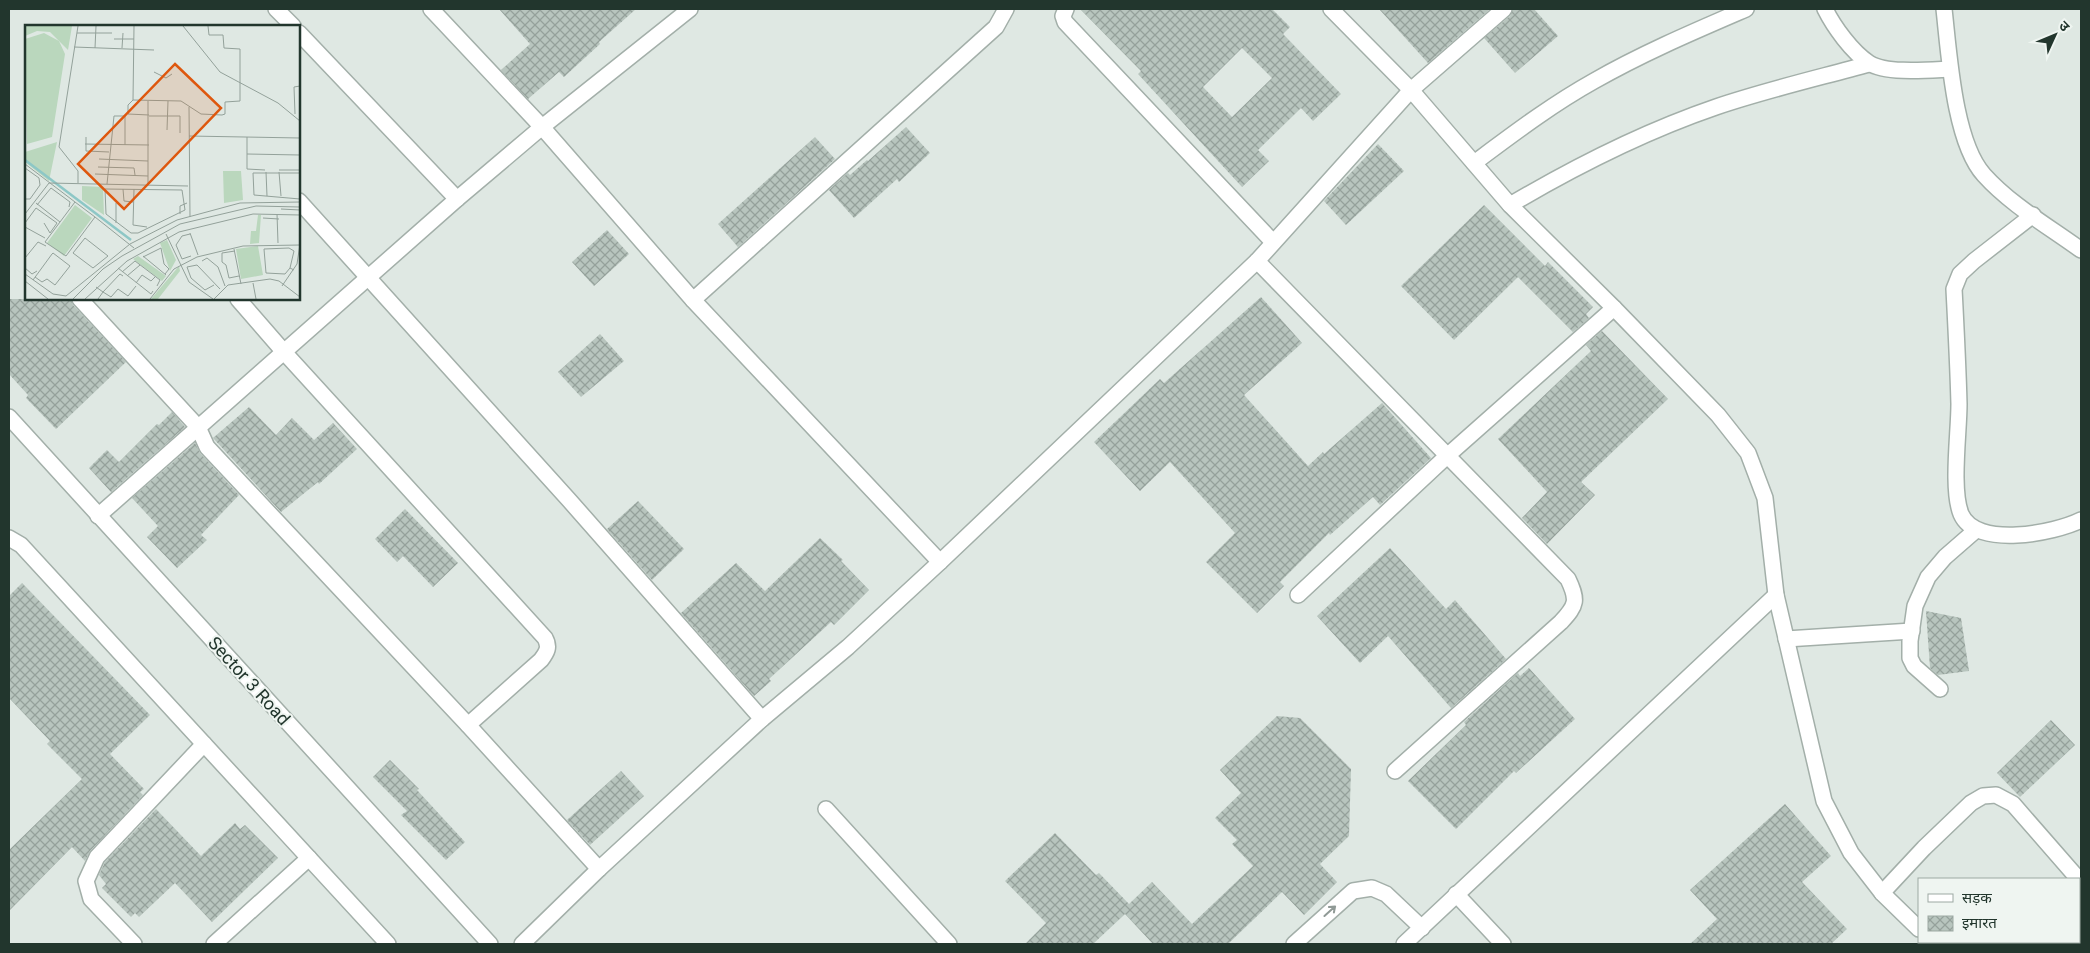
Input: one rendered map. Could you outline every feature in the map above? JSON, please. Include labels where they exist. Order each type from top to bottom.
[{"type":"street","points":[[276,9],[292,25]]},
{"type":"street","points":[[431,9],[542,127],[693,300],[940,562]]},
{"type":"street","points":[[98,516],[457,199],[542,127],[690,9]]},
{"type":"street","points":[[693,300],[996,27],[1006,9]]},
{"type":"street","points":[[1066,9],[1063,16],[1065,22],[1273,242]]},
{"type":"street","points":[[1331,9],[1411,90],[1510,205],[1718,415],[1748,453],[1765,498],[1776,595],[1824,801],[1851,853],[1882,893],[1918,928]]},
{"type":"street","points":[[522,944],[599,869],[762,719],[848,647],[940,562],[1257,261],[1411,90],[1504,9]]},
{"type":"street","points":[[1474,163],[1536,116],[1594,81],[1664,44],[1746,9]]},
{"type":"street","points":[[1825,9],[1845,41],[1869,64]]},
{"type":"street","points":[[1944,9],[1949,69],[1966,144],[1982,173],[2006,197],[2081,250]]},
{"type":"street","points":[[300,33],[457,199]]},
{"type":"street","points":[[1510,205],[1568,170],[1645,134],[1717,107],[1869,64],[1899,71],[1949,69]]},
{"type":"street","points":[[300,202],[569,500],[762,719]]},
{"type":"street","points":[[2033,215],[1960,274],[1954,289],[1958,405],[1956,496],[1962,516],[1976,530],[2008,536],[2044,533],[2081,520]]},
{"type":"street","points":[[1257,261],[1568,579],[1576,596],[1573,610],[1561,622],[1395,770]]},
{"type":"street","points":[[81,300],[198,427],[207,446],[468,725],[599,869]]},
{"type":"street","points":[[239,300],[549,644],[547,652],[541,660],[468,725]]},
{"type":"street","points":[[1298,595],[1447,456],[1614,308]]},
{"type":"street","name":"Sector 3 Road","points":[[9,417],[490,944]]},
{"type":"street","points":[[1940,688],[1914,666],[1910,658],[1915,606],[1928,577],[1946,557],[1976,530]]},
{"type":"street","points":[[9,538],[21,545],[388,944]]},
{"type":"street","points":[[1404,944],[1776,595]]},
{"type":"street","points":[[1786,639],[1912,630]]},
{"type":"street","points":[[134,944],[91,899],[86,881],[97,857],[204,744]]},
{"type":"street","points":[[1882,893],[1924,848],[1971,803],[1983,796],[1996,795],[2013,804],[2078,878]]},
{"type":"street","points":[[826,808],[949,944]]},
{"type":"street","points":[[214,944],[309,858]]},
{"type":"street","points":[[1294,944],[1352,891],[1372,888],[1386,894],[1422,928]]},
{"type":"street","points":[[1456,894],[1503,944]]},
{"type":"building","points":[[499,9],[636,9],[564,77],[559,72],[528,99],[501,70],[530,44]]},
{"type":"building","points":[[1080,9],[1272,9],[1290,27],[1283,34],[1341,94],[1313,121],[1301,108],[1258,150],[1269,161],[1242,187],[1138,74],[1141,71]],"holes":[[[1242,48],[1272,78],[1232,117],[1203,87]]]},
{"type":"building","points":[[1379,9],[1490,9],[1428,63]]},
{"type":"building","points":[[1513,9],[1534,9],[1558,36],[1515,73],[1484,38],[1510,16]]},
{"type":"building","points":[[906,127],[930,153],[899,182],[897,179],[854,218],[829,190],[848,173],[850,175],[868,161]]},
{"type":"building","points":[[815,137],[835,159],[738,247],[718,224]]},
{"type":"building","points":[[1378,144],[1404,171],[1346,225],[1324,201]]},
{"type":"building","points":[[1484,205],[1545,266],[1548,262],[1593,307],[1586,314],[1589,318],[1573,332],[1518,277],[1454,340],[1401,286]]},
{"type":"building","points":[[607,230],[629,254],[594,286],[572,262]]},
{"type":"building","points":[[1261,297],[1302,343],[1244,395],[1308,466],[1382,403],[1431,458],[1380,505],[1373,497],[1330,535],[1329,533],[1280,582],[1284,586],[1257,613],[1206,562],[1235,533],[1170,462],[1140,491],[1094,442],[1160,379],[1164,383]]},
{"type":"building","points":[[9,299],[71,300],[73,305],[126,362],[56,429],[26,398],[28,395],[9,374]]},
{"type":"building","points":[[1602,331],[1668,399],[1581,482],[1595,495],[1547,544],[1522,518],[1547,492],[1498,439],[1591,351],[1586,345]]},
{"type":"building","points":[[600,334],[624,361],[581,397],[558,372]]},
{"type":"building","points":[[249,407],[276,435],[292,418],[314,440],[333,423],[357,449],[319,484],[318,482],[281,512],[213,438]]},
{"type":"building","points":[[172,412],[185,427],[111,492],[89,468],[107,450],[119,462],[157,424],[159,425]]},
{"type":"building","points":[[195,443],[200,453],[239,495],[201,535],[207,540],[177,568],[147,537],[158,526],[132,498]]},
{"type":"building","points":[[638,501],[684,549],[652,580],[607,529]]},
{"type":"building","points":[[405,509],[458,563],[433,587],[403,556],[397,562],[375,539]]},
{"type":"building","points":[[820,538],[843,560],[841,561],[869,590],[834,625],[831,622],[769,679],[771,681],[754,696],[681,613],[736,563],[765,591]]},
{"type":"building","points":[[1390,548],[1446,609],[1455,600],[1506,659],[1451,708],[1388,636],[1360,663],[1317,616]]},
{"type":"building","points":[[22,583],[150,715],[110,754],[144,789],[140,792],[143,795],[90,851],[85,861],[72,847],[9,911],[9,850],[82,779],[47,744],[50,741],[9,698],[9,596]]},
{"type":"building","points":[[1926,611],[1961,618],[1969,671],[1938,675],[1930,668]]},
{"type":"building","points":[[1529,668],[1575,719],[1516,773],[1514,771],[1456,829],[1408,781],[1466,725],[1464,722],[1518,673],[1520,676]]},
{"type":"building","points":[[1277,716],[1300,718],[1351,769],[1349,836],[1320,864],[1337,882],[1304,915],[1282,892],[1228,944],[1153,944],[1125,914],[1093,944],[1025,944],[1046,923],[1005,881],[1055,833],[1096,875],[1099,873],[1129,904],[1152,882],[1192,924],[1253,866],[1232,844],[1237,840],[1215,818],[1241,793],[1220,770]]},
{"type":"building","points":[[2051,720],[2075,745],[2020,797],[1997,773]]},
{"type":"building","points":[[390,760],[419,789],[417,790],[465,842],[446,860],[401,815],[407,811],[373,777]]},
{"type":"building","points":[[621,771],[644,796],[590,845],[567,820]]},
{"type":"building","points":[[1785,804],[1831,856],[1802,882],[1847,929],[1831,944],[1690,944],[1717,919],[1690,890]]},
{"type":"building","points":[[156,809],[201,856],[235,823],[240,829],[245,825],[278,858],[212,922],[175,883],[139,917],[135,913],[131,917],[102,888],[106,884],[99,875],[105,862]]}]
